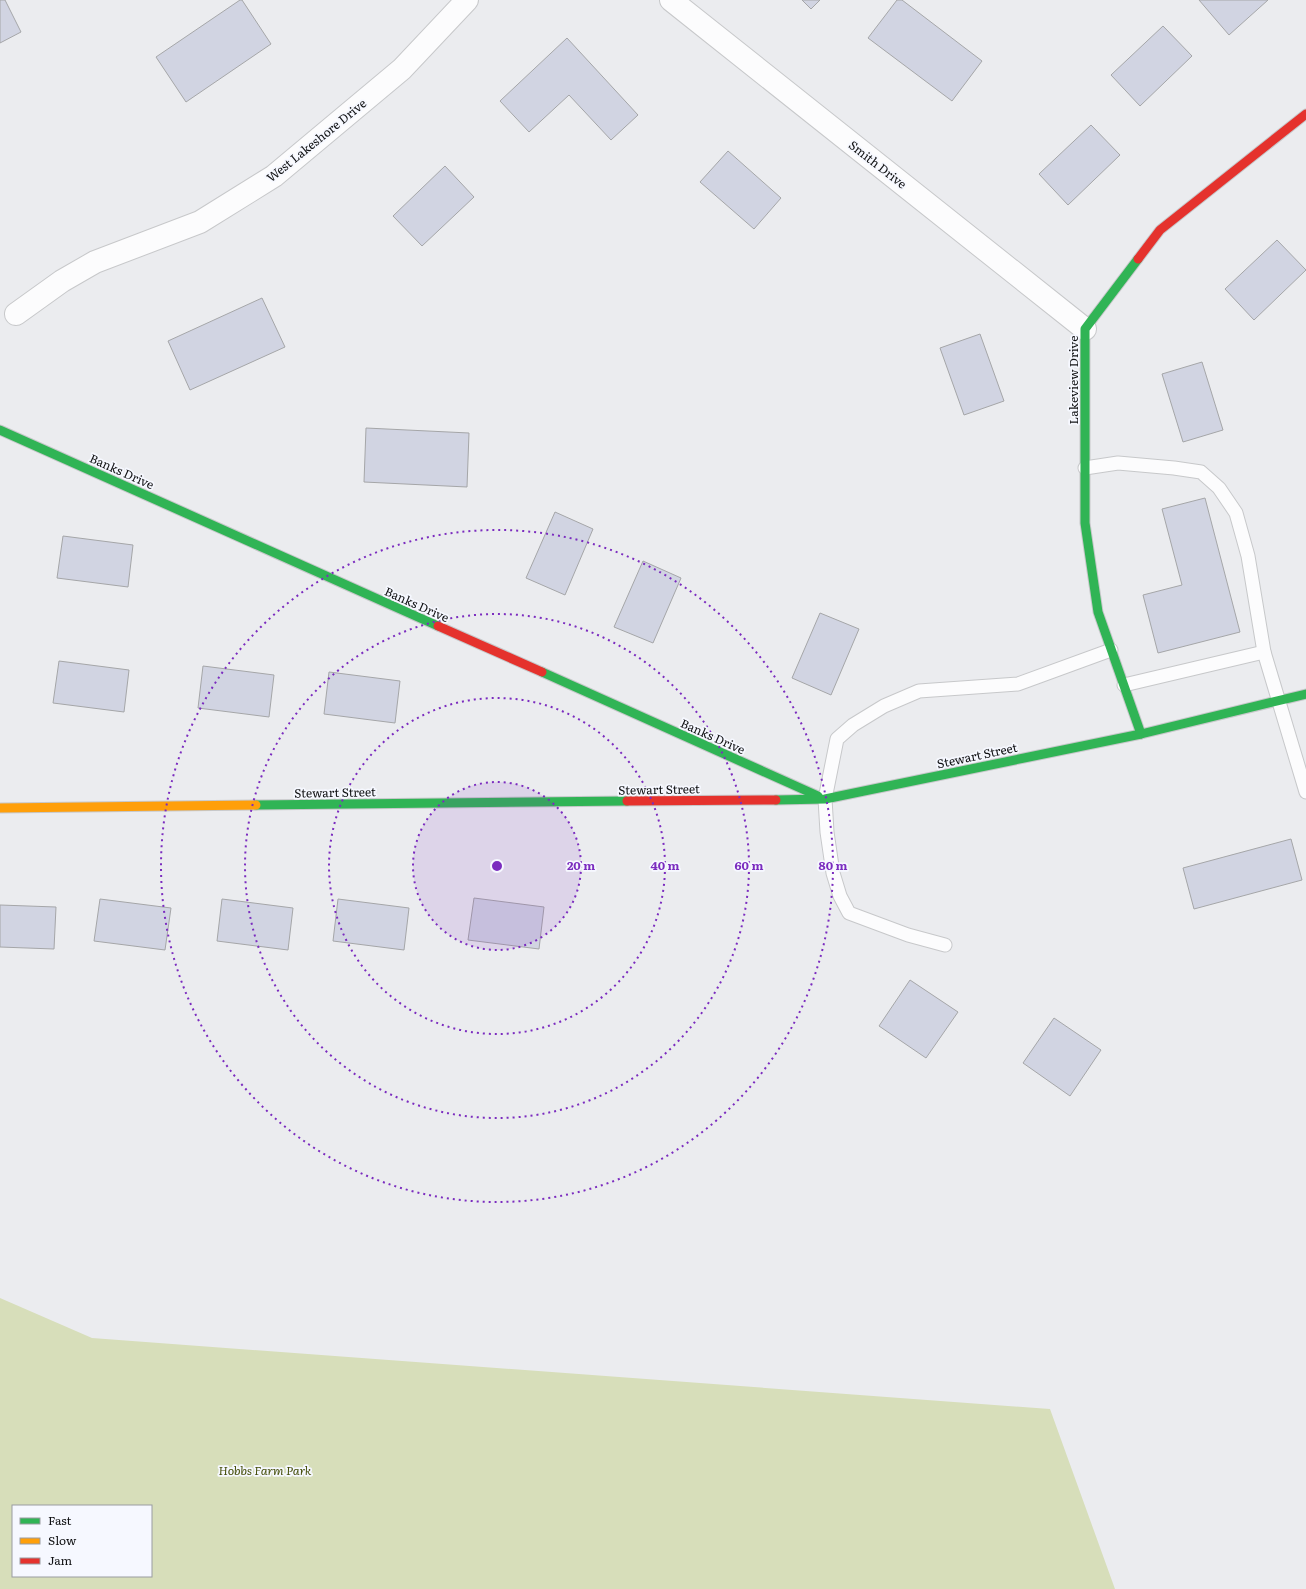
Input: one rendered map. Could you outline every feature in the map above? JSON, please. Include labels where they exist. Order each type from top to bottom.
[{"type":"street","name":"West Lakeshore Drive","points":[[16,314],[62,281],[95,262],[200,222],[274,176],[402,69],[467,0]]},
{"type":"street","name":"Smith Drive","points":[[671,0],[1085,329]]},
{"type":"street","name":"Lakeview Drive","points":[[1141,734],[1098,612],[1085,523],[1085,329],[1160,230],[1306,114]]},
{"type":"street","name":"Banks Drive","points":[[0,430],[825,799]]},
{"type":"street","name":"Stewart Street","points":[[0,808],[825,799],[1141,734],[1306,694]]},
{"type":"lane","points":[[1085,468],[1118,463],[1201,472],[1219,488],[1236,513],[1248,556],[1264,652],[1306,792]]},
{"type":"lane","points":[[945,945],[908,935],[849,913],[840,896],[833,873],[827,832],[825,799],[837,739],[852,725],[884,706],[919,691],[1018,684],[1111,650]]},
{"type":"lane","points":[[1124,685],[1264,652]]},
{"type":"green space","name":"Hobbs Farm Park","points":[[0,1298],[92,1338],[1050,1409],[1115,1589],[0,1589]]},
{"type":"building","points":[[0,0],[5,0],[21,32],[0,43]]},
{"type":"building","points":[[242,0],[271,44],[186,102],[156,57]]},
{"type":"building","points":[[802,0],[820,0],[811,9]]},
{"type":"building","points":[[897,0],[902,0],[982,61],[952,101],[868,38]]},
{"type":"building","points":[[1199,0],[1268,0],[1229,35]]},
{"type":"building","points":[[1163,26],[1192,56],[1140,106],[1111,75]]},
{"type":"building","points":[[567,38],[638,115],[611,140],[569,95],[529,132],[500,101]]},
{"type":"building","points":[[1091,125],[1120,155],[1068,205],[1039,174]]},
{"type":"building","points":[[728,151],[781,198],[754,229],[700,182]]},
{"type":"building","points":[[445,166],[474,197],[422,246],[393,216]]},
{"type":"building","points":[[1277,240],[1306,270],[1254,320],[1225,289]]},
{"type":"building","points":[[262,298],[285,347],[190,390],[168,341]]},
{"type":"building","points":[[980,334],[1004,401],[964,415],[940,348]]},
{"type":"building","points":[[1202,362],[1223,430],[1183,442],[1162,374]]},
{"type":"building","points":[[366,428],[469,433],[467,487],[364,482]]},
{"type":"building","points":[[1205,498],[1240,632],[1158,653],[1143,595],[1182,585],[1162,509]]},
{"type":"building","points":[[555,512],[593,529],[565,595],[526,578]]},
{"type":"building","points":[[63,536],[133,545],[128,587],[57,578]]},
{"type":"building","points":[[643,561],[681,578],[653,643],[614,627]]},
{"type":"building","points":[[820,613],[859,629],[831,695],[792,678]]},
{"type":"building","points":[[59,661],[129,670],[124,712],[53,703]]},
{"type":"building","points":[[203,666],[274,675],[269,717],[198,708]]},
{"type":"building","points":[[329,672],[400,681],[395,723],[324,714]]},
{"type":"building","points":[[1291,839],[1302,880],[1194,909],[1183,868]]},
{"type":"building","points":[[474,898],[544,907],[539,949],[468,940]]},
{"type":"building","points":[[100,899],[171,908],[165,950],[94,941]]},
{"type":"building","points":[[222,899],[293,908],[288,950],[217,941]]},
{"type":"building","points":[[338,899],[409,908],[404,950],[333,941]]},
{"type":"building","points":[[0,905],[56,907],[54,949],[0,947]]},
{"type":"building","points":[[910,980],[958,1012],[926,1058],[879,1026]]},
{"type":"building","points":[[1054,1018],[1101,1050],[1070,1096],[1023,1063]]},
{"type":"traffic: fast","points":[[1138,259],[1085,329],[1085,523],[1098,612],[1141,734]]},
{"type":"traffic: fast","points":[[0,430],[438,626]]},
{"type":"traffic: fast","points":[[542,672],[818,796]]},
{"type":"traffic: fast","points":[[776,800],[825,799],[1141,734],[1306,694]]},
{"type":"traffic: fast","points":[[256,805],[627,801]]},
{"type":"traffic: slow","points":[[0,808],[256,805]]},
{"type":"traffic: jam","points":[[1138,259],[1160,230],[1306,114]]},
{"type":"traffic: jam","points":[[438,626],[542,672]]},
{"type":"traffic: jam","points":[[627,801],[776,800]]}]
